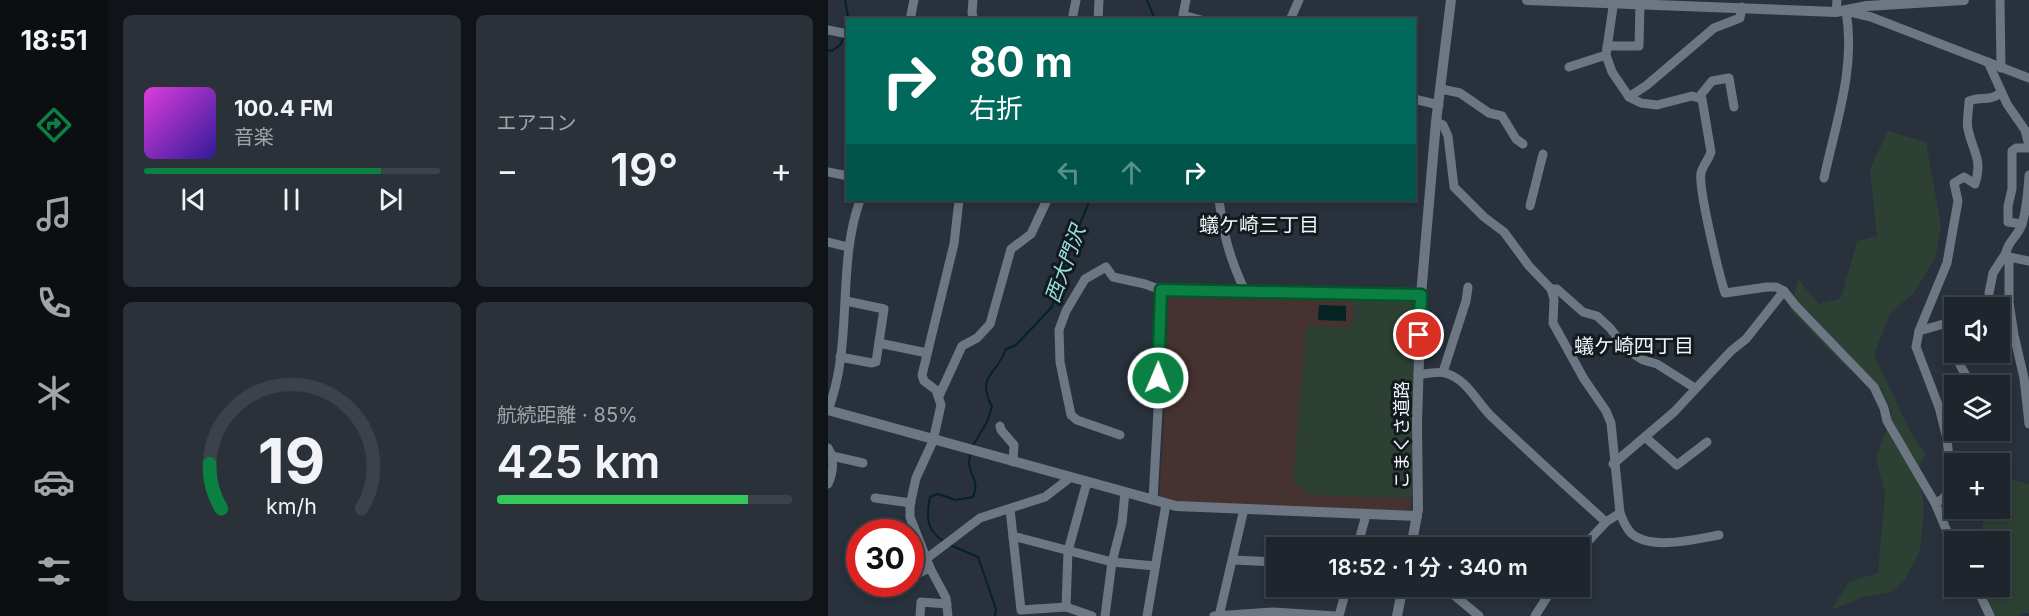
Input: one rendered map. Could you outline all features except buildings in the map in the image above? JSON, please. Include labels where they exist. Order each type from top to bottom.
[{"type":"street","points":[[910,18],[914,0]]},
{"type":"street","points":[[973,18],[974,0]]},
{"type":"street","points":[[1072,18],[1076,0]]},
{"type":"street","points":[[1098,18],[1099,0]]},
{"type":"street","points":[[1186,0],[1183,15],[1194,18]]},
{"type":"street","points":[[1291,18],[1299,0]]},
{"type":"street","name":"こまくさ道路","points":[[1413,537],[1417,516],[1421,295],[1436,123],[1451,0]]},
{"type":"street","points":[[1527,0],[1841,11],[1871,16],[2029,78]]},
{"type":"street","points":[[1824,178],[1847,77],[1849,25],[1837,0]]},
{"type":"street","points":[[1841,11],[1868,6],[1964,0]]},
{"type":"street","points":[[2000,0],[2001,68]]},
{"type":"street","points":[[1614,2],[1607,51],[1612,72],[1629,97],[1641,103],[1657,105],[1692,96],[1702,99],[1711,152],[1701,172],[1701,183],[1725,292],[1767,287],[1784,291],[1874,387],[1884,408],[1887,422],[1935,503],[1947,531]]},
{"type":"street","points":[[1569,67],[1607,51],[1639,46],[1640,5]]},
{"type":"street","points":[[1629,97],[1647,85],[1714,28],[1740,18],[1742,7]]},
{"type":"street","points":[[828,30],[844,33]]},
{"type":"street","points":[[1988,62],[2001,93],[2025,130],[2029,147],[2016,148],[2013,151],[2008,222],[2022,224]]},
{"type":"street","points":[[1699,97],[1712,81],[1729,78],[1734,107]]},
{"type":"street","points":[[1441,89],[1460,93],[1489,112],[1502,116],[1516,139],[1522,144]]},
{"type":"street","points":[[1935,503],[1943,499],[1952,484],[1947,439],[1939,407],[1917,351],[1919,331],[1947,262],[1958,201],[1954,183],[1964,177],[1975,184],[1976,182],[1979,164],[1968,128],[1969,101],[1993,99],[2001,93]]},
{"type":"street","points":[[1416,100],[1438,105]]},
{"type":"street","points":[[1436,123],[1443,125],[1448,136],[1454,186],[1484,217],[1504,232],[1529,266],[1551,289],[1554,299],[1553,323],[1611,423],[1620,513],[1625,526],[1633,535],[1648,541],[1667,543],[1719,535]]},
{"type":"street","points":[[1530,206],[1543,154]]},
{"type":"street","points":[[828,171],[846,176]]},
{"type":"street","points":[[2029,175],[2022,224],[2018,235],[2006,247],[2009,302],[2014,335],[2026,378],[2029,424]]},
{"type":"street","points":[[860,201],[848,247],[846,301],[840,357],[835,388],[828,410],[1166,504],[1417,516]]},
{"type":"street","points":[[948,616],[946,598],[927,561],[910,517],[916,478],[933,441],[941,405],[936,390],[924,381],[922,375],[954,244],[959,201]]},
{"type":"street","points":[[939,396],[962,346],[977,338],[990,324],[1011,249],[1031,234],[1047,201]]},
{"type":"street","points":[[1219,201],[1225,240],[1232,263],[1245,291]]},
{"type":"street","points":[[828,242],[848,247]]},
{"type":"street","points":[[2008,255],[2029,261]]},
{"type":"street","points":[[1989,293],[1998,262],[2008,255]]},
{"type":"street","points":[[1120,435],[1077,420],[1071,415],[1060,363],[1059,330],[1066,311],[1085,279],[1106,267],[1113,277],[1161,290],[1421,295]]},
{"type":"street","points":[[1443,372],[1466,301],[1468,287]]},
{"type":"street","points":[[1551,289],[1557,290],[1583,312],[1597,316],[1627,350],[1643,360],[1657,364],[1695,388]]},
{"type":"street","points":[[1153,500],[1161,290]]},
{"type":"street","points":[[1614,464],[1674,412],[1731,351],[1746,339],[1784,291]]},
{"type":"street","points":[[840,357],[876,362],[884,309],[846,301]]},
{"type":"street","points":[[1919,331],[1944,324]]},
{"type":"street","points":[[879,343],[927,353]]},
{"type":"street","points":[[1418,375],[1443,372],[1461,382],[1474,393],[1482,407],[1531,455],[1606,522]]},
{"type":"street","points":[[1000,426],[1014,444],[1013,462]]},
{"type":"street","points":[[1645,437],[1677,465],[1707,442]]},
{"type":"street","points":[[828,484],[833,467],[830,452],[863,463]]},
{"type":"street","points":[[924,564],[946,543],[980,518],[1045,497],[1071,477]]},
{"type":"street","points":[[1066,608],[1068,550],[1087,482]]},
{"type":"street","points":[[1105,616],[1112,562],[1122,523],[1125,492]]},
{"type":"street","points":[[875,498],[911,503]]},
{"type":"street","points":[[1147,616],[1166,504]]},
{"type":"street","points":[[1244,509],[1218,616],[1274,612],[1337,616],[1343,597]]},
{"type":"street","points":[[1010,510],[1021,610],[1066,608],[1092,616]]},
{"type":"street","points":[[1590,539],[1606,522],[1620,513]]},
{"type":"street","points":[[1360,537],[1366,515]]},
{"type":"street","points":[[1013,536],[1112,562],[1155,566]]},
{"type":"street","points":[[1233,560],[1266,562]]},
{"type":"street","points":[[1397,616],[1401,597]]},
{"type":"street","points":[[1456,597],[1479,616]]},
{"type":"street","points":[[1535,616],[1547,597]]},
{"type":"street","points":[[1982,597],[1989,615]]},
{"type":"street","points":[[920,616],[921,602],[946,604]]},
{"type":"shaded area","points":[[1888,131],[1926,142],[1941,226],[1936,256],[1914,293],[1890,313],[1874,355],[1913,437],[1926,454],[1919,467],[1924,511],[1920,551],[1904,581],[1891,592],[1864,597],[1831,610],[1849,582],[1878,573],[1885,493],[1876,459],[1892,412],[1880,387],[1867,374],[1848,369],[1790,310],[1798,279],[1819,304],[1841,298],[1857,241],[1877,236],[1870,169]]},
{"type":"shaded area","points":[[1170,294],[1415,299],[1411,509],[1408,511],[1176,502],[1162,499],[1159,496],[1164,421],[1166,297]]},
{"type":"shaded area","points":[[1354,298],[1415,299],[1412,498],[1309,495],[1293,482],[1306,326],[1350,327],[1353,322]]},
{"type":"shaded area","points":[[1319,305],[1346,306],[1346,321],[1318,320]]},
{"type":"shaded area","points":[[2010,479],[2029,484],[2029,613],[2021,613],[2019,616],[1994,616],[1987,604],[1990,597],[2010,597],[2010,531],[1983,531],[1984,520],[2010,519]]},
{"type":"waterway","points":[[845,0],[848,18]]},
{"type":"waterway","name":"西大門沢","points":[[1147,0],[1157,18]]},
{"type":"waterway","points":[[828,50],[832,51],[841,44],[844,36]]},
{"type":"waterway","name":"西大門沢","points":[[972,447],[987,422],[992,407],[986,388],[989,376],[1006,349],[1016,345],[1052,307],[1063,265],[1090,201]]},
{"type":"waterway","name":"西大門沢","points":[[945,542],[934,533],[929,523],[930,497],[938,494],[956,500],[973,497],[975,483],[969,463],[971,452]]},
{"type":"waterway","name":"西大門沢","points":[[950,545],[978,557],[996,609],[995,616]]},
{"type":"district","name":"蟻ケ崎三丁目","points":[[1259,225]]},
{"type":"district","name":"蟻ケ崎四丁目","points":[[1634,346]]},
{"type":"route","points":[[1158,378],[1161,290],[1421,295],[1419,335]]}]
